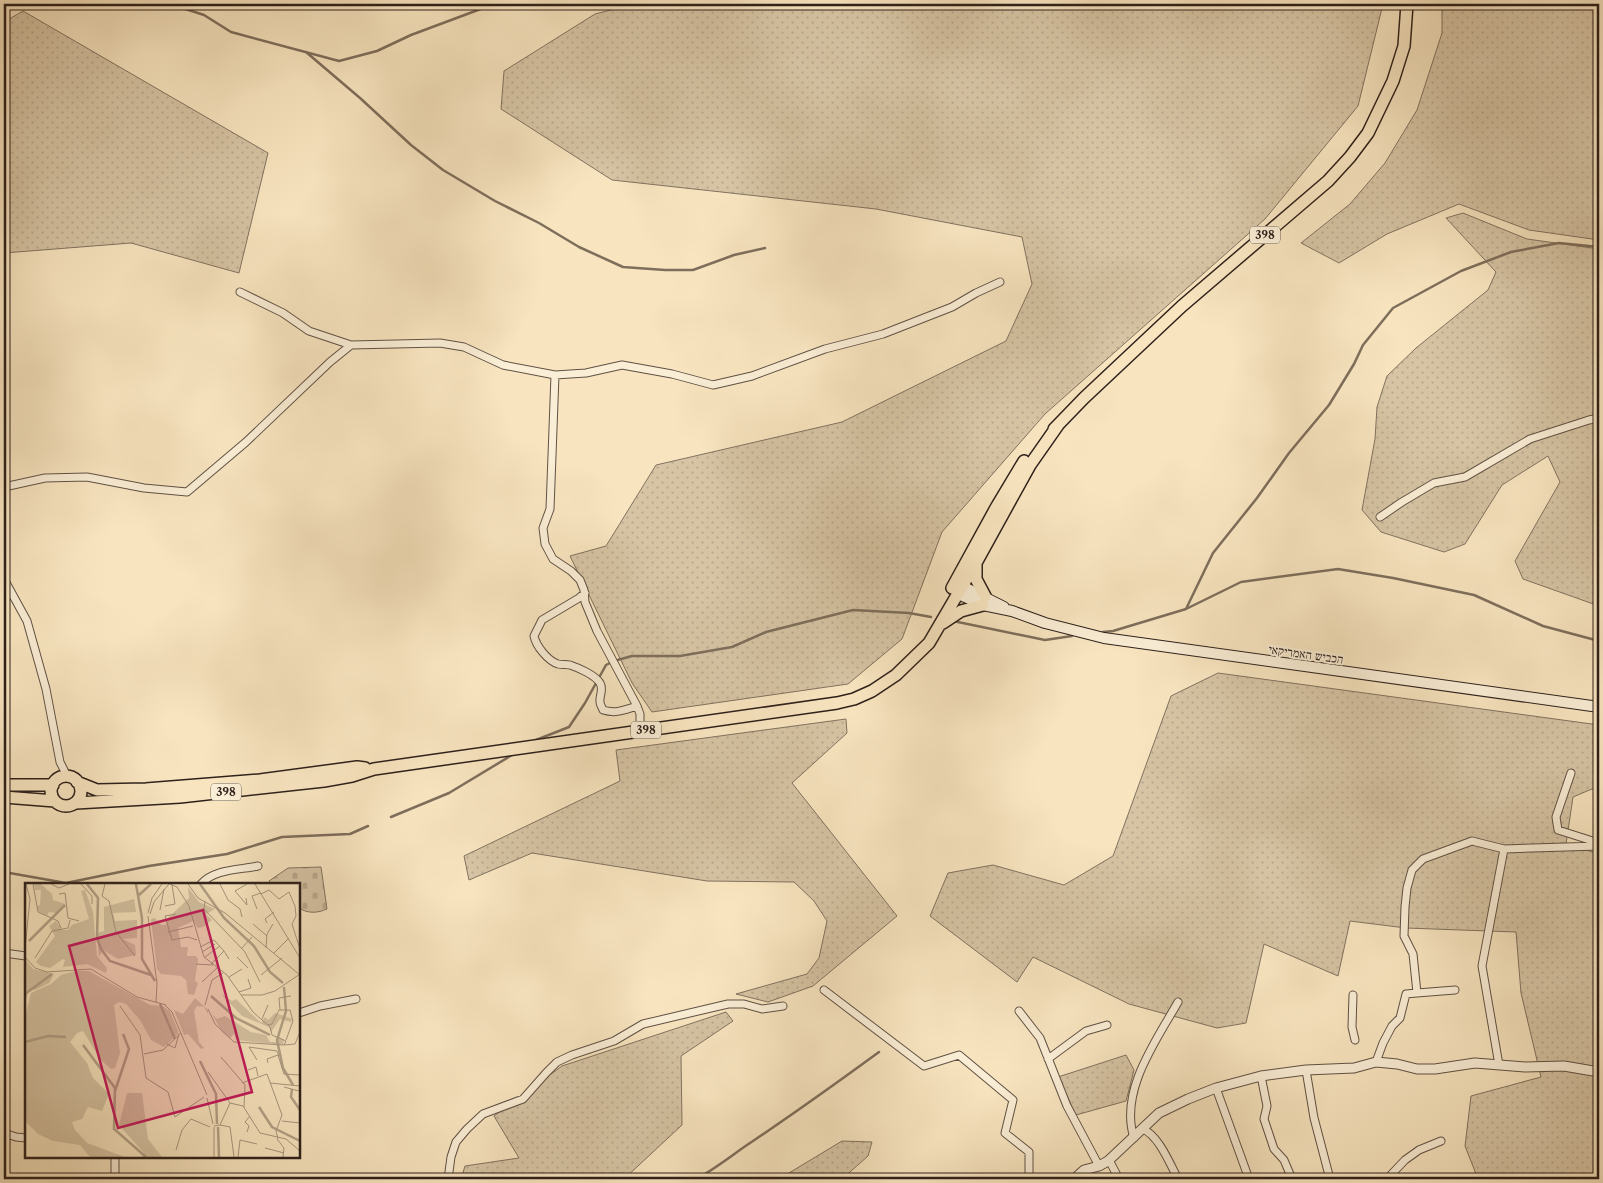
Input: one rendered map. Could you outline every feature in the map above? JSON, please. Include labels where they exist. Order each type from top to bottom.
[{"type":"main road","name":"398","points":[[4,796],[55,801],[65,806],[76,803],[180,792],[357,767],[374,769],[836,703],[854,699],[872,691],[896,675],[929,643],[997,506],[1024,460],[1037,444],[1182,306],[1328,181],[1350,157],[1368,133],[1393,81],[1404,46],[1407,4]]},
{"type":"main road","name":"398","points":[[907,665],[976,562],[1030,465],[1058,425]]},
{"type":"main road","points":[[938,627],[954,614],[984,601],[976,580],[976,562]]},
{"type":"main road","name":"הכביש האמריקאי","points":[[957,589],[984,601],[1073,631],[1136,643],[1599,707]]},
{"type":"main road","name":"398","points":[[72,779],[97,790],[180,792]]},
{"type":"main road","points":[[55,801],[51,790],[56,780],[72,779],[81,793],[76,803]]},
{"type":"main road","points":[[4,785],[53,785]]},
{"type":"street","points":[[240,292],[283,313],[309,331],[351,345],[440,342],[464,347],[503,365],[555,375],[586,374],[622,366],[672,374],[713,385],[752,376],[824,349],[883,334],[952,307],[1000,282]]},
{"type":"street","points":[[4,487],[45,478],[87,477],[144,488],[187,492],[246,442],[330,362],[351,345]]},
{"type":"street","points":[[555,375],[550,509],[543,528],[545,544],[553,558],[580,580],[585,593],[585,602],[597,632],[637,706],[640,714],[640,731]]},
{"type":"street","points":[[1380,517],[1434,483],[1465,477],[1530,439],[1599,418]]},
{"type":"street","points":[[4,579],[27,621],[46,689],[60,762],[72,779]]},
{"type":"street","points":[[585,593],[542,620],[534,636],[535,643],[548,658],[557,664],[569,665],[591,675],[597,680],[602,690],[600,701],[602,710],[618,713],[637,706]]},
{"type":"street","points":[[1571,773],[1556,817],[1558,830],[1599,844]]},
{"type":"street","points":[[1417,993],[1413,954],[1404,936],[1407,888],[1412,870],[1424,860],[1472,841],[1504,848],[1599,844]]},
{"type":"street","points":[[1499,1065],[1482,966],[1504,848]]},
{"type":"street","points":[[202,883],[217,873],[258,866]]},
{"type":"street","points":[[4,953],[25,956]]},
{"type":"street","points":[[824,990],[924,1066],[960,1055],[1013,1100],[1005,1133],[1029,1152],[1029,1179]]},
{"type":"street","points":[[1376,1062],[1392,1026],[1400,1018],[1406,994],[1455,990]]},
{"type":"street","points":[[1353,994],[1352,1027],[1356,1040]]},
{"type":"street","points":[[300,1013],[320,1006],[356,999]]},
{"type":"street","points":[[1134,1138],[1130,1125],[1132,1097],[1139,1073],[1178,1002]]},
{"type":"street","points":[[448,1179],[451,1157],[456,1142],[467,1129],[483,1114],[524,1099],[546,1072],[572,1054],[614,1041],[643,1024],[728,1004],[744,1004],[762,1009],[783,1006]]},
{"type":"street","points":[[1019,1011],[1040,1038],[1067,1106],[1099,1166]]},
{"type":"street","points":[[1048,1059],[1086,1031],[1107,1025]]},
{"type":"street","points":[[1074,1179],[1084,1170],[1099,1166],[1109,1160],[1159,1113],[1216,1088],[1261,1076],[1306,1070],[1354,1068],[1376,1062],[1397,1064],[1417,1069],[1434,1069],[1475,1063],[1533,1067],[1564,1066],[1599,1072]]},
{"type":"street","points":[[1306,1070],[1314,1118],[1330,1179]]},
{"type":"street","points":[[1261,1076],[1267,1106],[1264,1119],[1274,1149],[1284,1160],[1292,1179]]},
{"type":"street","points":[[1216,1088],[1249,1179]]},
{"type":"street","points":[[1143,1129],[1147,1131],[1164,1151],[1178,1179]]},
{"type":"street","points":[[4,1134],[25,1138]]},
{"type":"street","points":[[1387,1179],[1419,1150],[1441,1141]]},
{"type":"street","points":[[115,1158],[115,1179]]},
{"type":"street","points":[[1109,1160],[1119,1179]]},
{"type":"green space","points":[[634,4],[1383,4],[1358,106],[1265,219],[1045,414],[942,532],[902,639],[848,684],[652,712],[632,683],[570,556],[606,546],[656,465],[842,422],[1006,341],[1032,284],[1022,237],[876,209],[612,180],[501,109],[504,71],[595,14]]},
{"type":"green space","points":[[1442,4],[1599,4],[1599,240],[1529,230],[1459,204],[1387,234],[1339,263],[1301,243],[1350,204],[1385,163],[1417,110],[1442,33]]},
{"type":"green space","points":[[23,11],[268,153],[239,273],[131,243],[4,253],[4,22]]},
{"type":"green space","points":[[1463,213],[1527,239],[1599,249],[1599,606],[1523,579],[1515,561],[1560,482],[1548,456],[1502,485],[1465,544],[1444,552],[1381,532],[1362,510],[1375,439],[1377,407],[1387,376],[1416,348],[1488,290],[1496,272],[1446,218]]},
{"type":"green space","points":[[1218,673],[1599,725],[1599,786],[1573,797],[1566,844],[1599,854],[1599,1179],[1478,1179],[1465,1146],[1471,1096],[1541,1077],[1521,993],[1516,932],[1406,928],[1350,921],[1338,976],[1264,944],[1246,1023],[1217,1028],[1129,1004],[1033,957],[1017,982],[930,916],[948,873],[993,865],[1064,885],[1113,856],[1171,696]]},
{"type":"green space","points":[[846,719],[847,733],[792,783],[897,916],[813,986],[768,1002],[736,994],[807,974],[819,958],[827,921],[814,901],[794,882],[707,881],[532,853],[469,880],[464,856],[620,781],[616,750]]},
{"type":"green space","points":[[321,867],[327,909],[309,912],[300,909],[300,883],[270,883],[269,881],[288,868]]},
{"type":"green space","points":[[726,1012],[733,1021],[681,1056],[682,1125],[624,1179],[461,1179],[465,1166],[519,1158],[494,1116],[562,1066]]},
{"type":"green space","points":[[1126,1055],[1134,1070],[1126,1101],[1076,1115],[1058,1077]]},
{"type":"green space","points":[[842,1141],[872,1142],[868,1156],[842,1179],[779,1179]]},
{"type":"waterway","points":[[170,4],[204,15],[231,32],[339,61],[377,51],[411,35],[494,4]]},
{"type":"waterway","points":[[306,52],[411,145],[443,170],[579,247],[623,267],[693,270],[734,255],[765,248]]},
{"type":"waterway","points":[[1186,609],[1213,553],[1257,498],[1289,453],[1329,405],[1354,364],[1363,345],[1393,308],[1461,271],[1511,252],[1559,243],[1599,247]]},
{"type":"waterway","points":[[1103,632],[1113,631],[1186,609],[1241,582],[1338,569],[1474,595],[1543,626],[1599,641]]},
{"type":"waterway","points":[[536,740],[569,727],[606,665],[614,661],[632,656],[680,656],[732,647],[766,632],[853,610],[909,613],[931,617]]},
{"type":"waterway","points":[[953,621],[1045,640],[1072,636]]},
{"type":"waterway","points":[[391,817],[449,793],[512,755]]},
{"type":"waterway","points":[[4,872],[66,883],[149,866],[227,854],[282,837],[350,834],[368,826]]},
{"type":"waterway","points":[[696,1179],[718,1166],[879,1052]]}]
